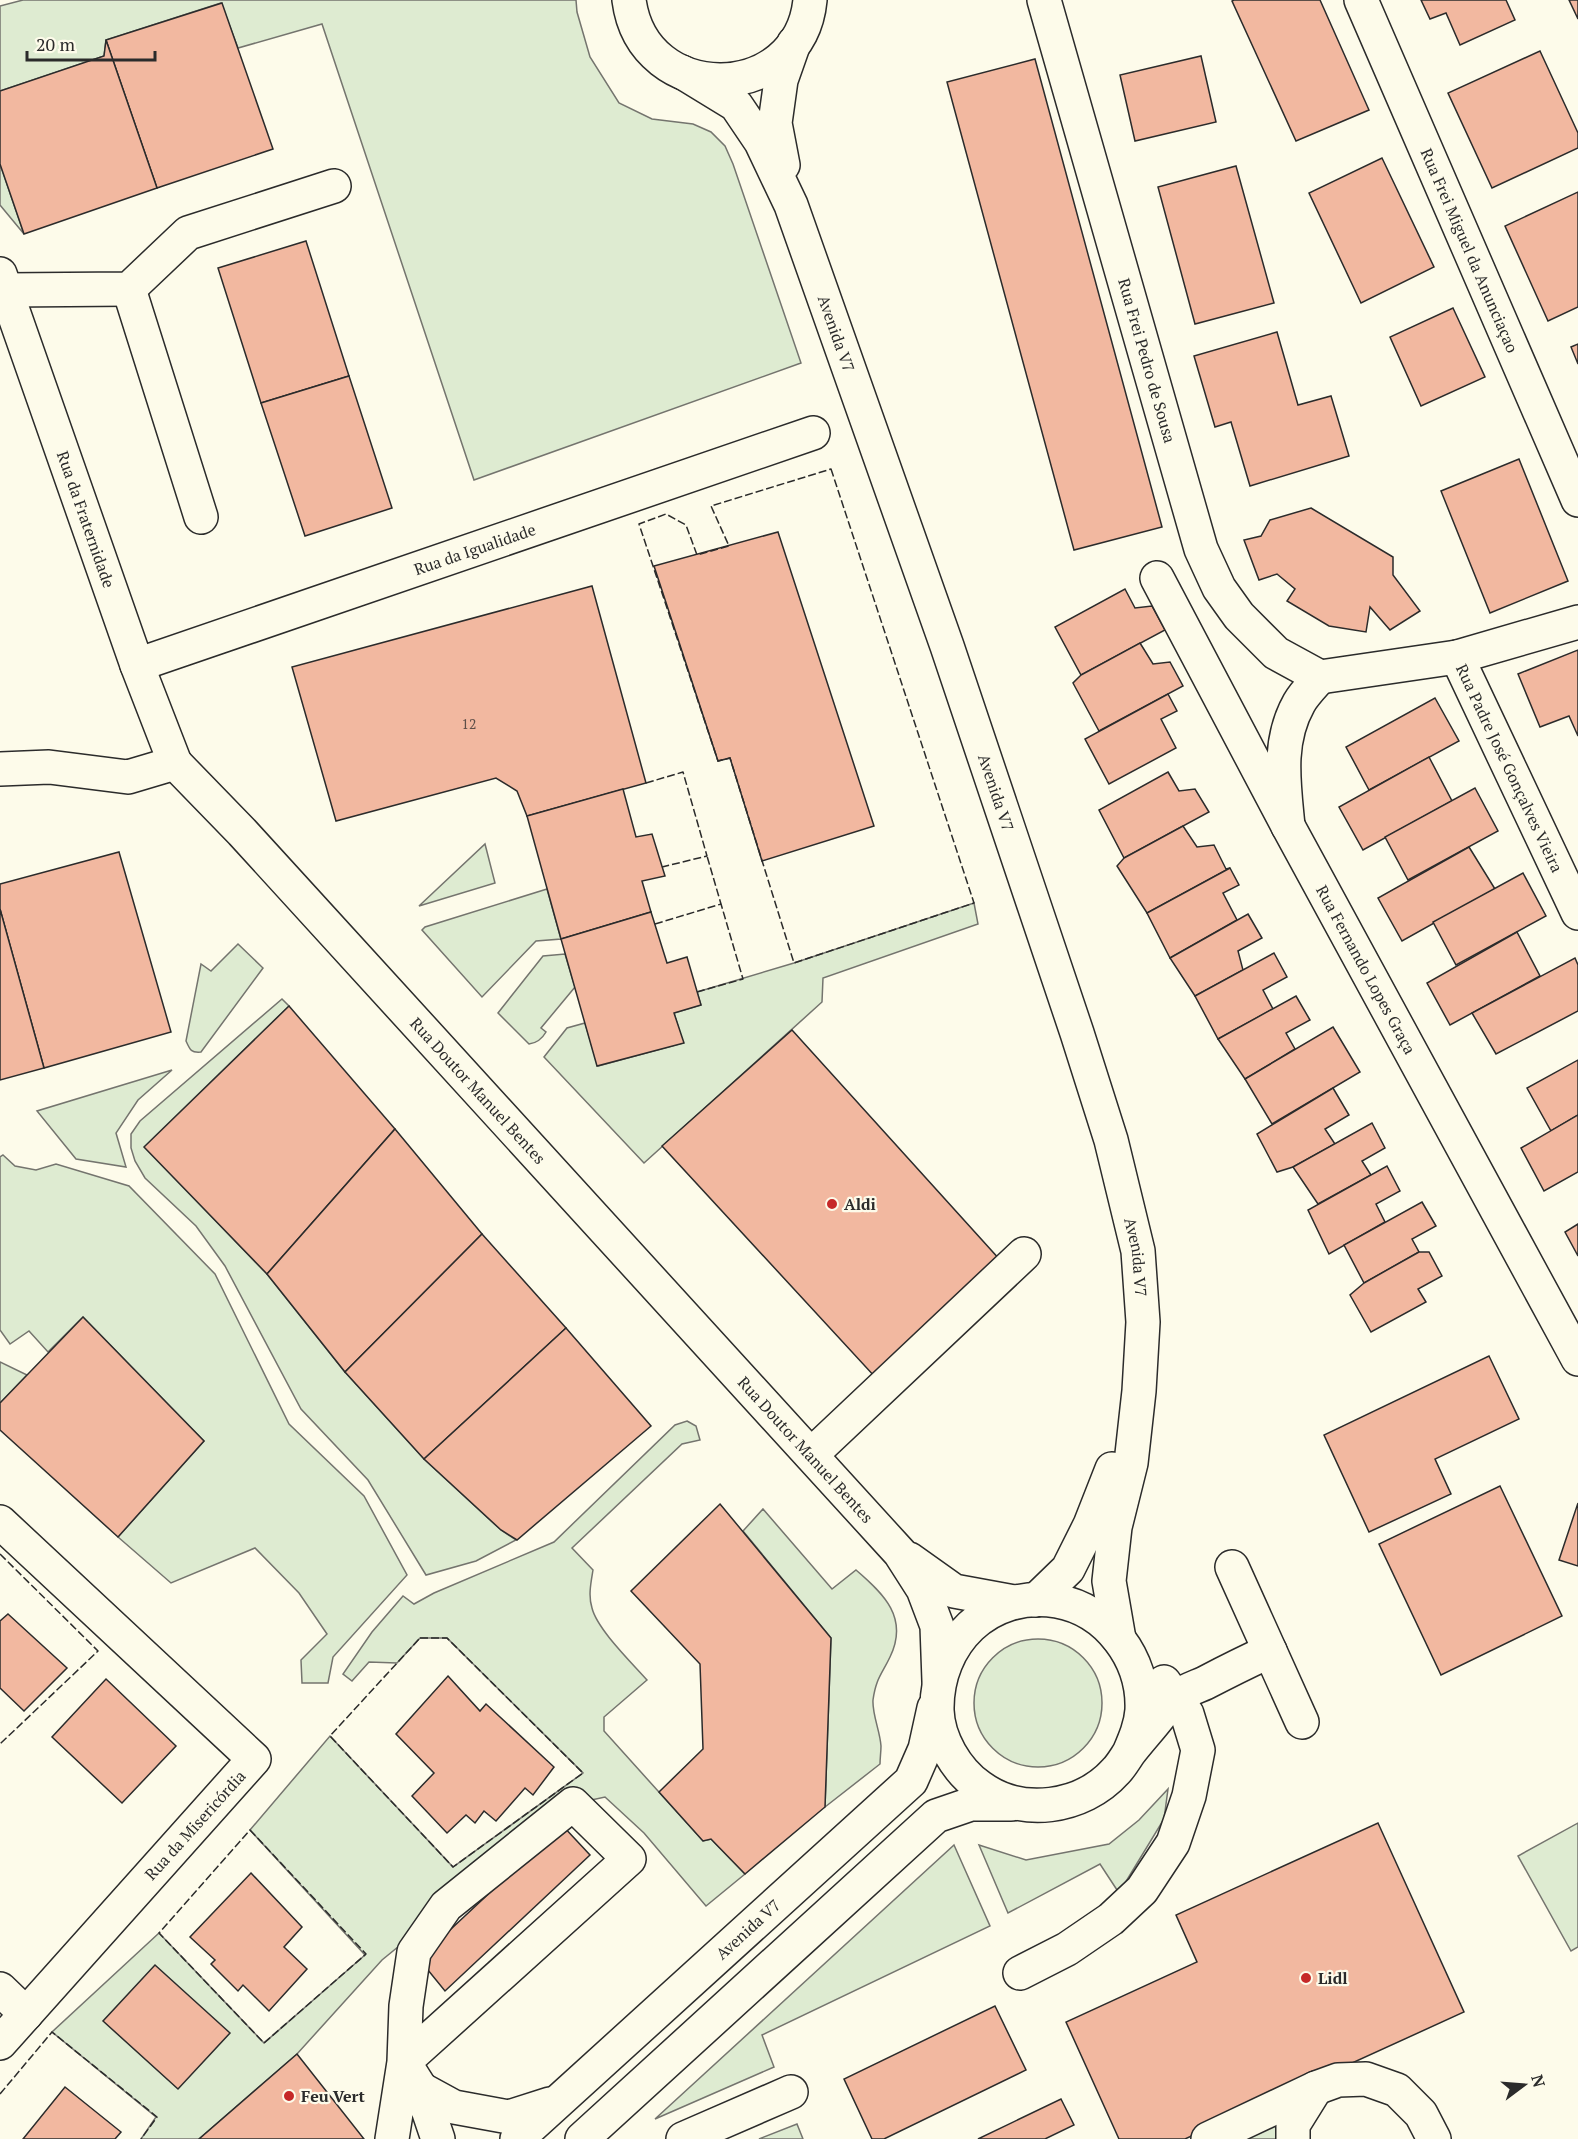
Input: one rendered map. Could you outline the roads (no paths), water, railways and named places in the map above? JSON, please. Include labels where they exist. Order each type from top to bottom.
[{"type":"street","points":[[629,0],[636,28],[659,59],[682,72],[712,81],[750,76],[783,56],[795,41]]},
{"type":"street","name":"Rua Frei Pedro de Sousa","points":[[1044,0],[1201,549],[1219,588],[1239,616],[1276,653],[1320,677]]},
{"type":"street","name":"Rua Frei Miguel da Anunciaçao","points":[[1360,0],[1578,500]]},
{"type":"street","name":"Avenida V7","points":[[791,205],[775,123],[781,80],[811,2]]},
{"type":"street","name":"Avenida V7","points":[[682,72],[735,105],[761,142],[791,205],[947,646],[1111,1140],[1138,1251],[1143,1322],[1139,1391],[1131,1463],[1115,1527],[1108,1581],[1123,1644]]},
{"type":"street","points":[[3,282],[129,290],[188,233],[334,186]]},
{"type":"street","name":"Rua da Fraternidade","points":[[3,282],[137,665],[175,763]]},
{"type":"street","points":[[129,290],[201,517]]},
{"type":"street","name":"Rua da Igualidade","points":[[137,665],[813,433]]},
{"type":"street","name":"Rua Fernando Lopes Graça","points":[[1157,578],[1288,826],[1578,1359]]},
{"type":"street","points":[[1288,826],[1282,770],[1286,734],[1299,702],[1320,677],[1458,657],[1578,622]]},
{"type":"street","name":"Rua Padre José Gonçalves Vieira","points":[[1458,657],[1578,913]]},
{"type":"street","points":[[0,769],[49,767],[128,777],[175,763]]},
{"type":"street","name":"Rua Doutor Manuel Bentes","points":[[175,763],[242,832],[900,1553]]},
{"type":"street","points":[[812,1455],[1024,1254]]},
{"type":"street","name":"Avenida V7","points":[[1025,1601],[1068,1569],[1108,1480],[1139,1391]]},
{"type":"street","name":"Rua da Misericórdia","points":[[0,1522],[254,1759],[0,2043]]},
{"type":"street","points":[[900,1553],[954,1591],[1025,1601],[1058,1601],[1098,1618],[1161,1678],[1176,1697],[1187,1714],[1198,1750],[1189,1796],[1173,1843],[1142,1890],[1111,1919],[1068,1950],[1020,1973]]},
{"type":"street","points":[[900,1553],[923,1589],[937,1626],[937,1717],[952,1757],[965,1774],[980,1787],[1020,1804]]},
{"type":"street","points":[[1232,1567],[1302,1722]]},
{"type":"street","points":[[938,1688],[948,1654],[968,1628],[994,1610],[1025,1601]]},
{"type":"street","points":[[1123,1644],[1136,1669],[1141,1690],[1142,1712],[1129,1753]]},
{"type":"street","points":[[582,2139],[936,1816],[971,1804],[1041,1806],[1062,1803],[1083,1796],[1109,1778],[1176,1697],[1270,1651]]},
{"type":"street","name":"Avenida V7","points":[[517,2139],[911,1781],[925,1749],[938,1688]]},
{"type":"street","points":[[392,2139],[404,2062],[406,2006],[414,1952],[446,1906],[573,1804],[629,1859],[404,2062]]},
{"type":"street","points":[[0,1989],[26,2014]]},
{"type":"street","points":[[404,2062],[421,2089],[438,2139]]},
{"type":"street","points":[[1208,2139],[1316,2088],[1338,2080],[1366,2079],[1397,2090],[1420,2114],[1434,2139]]},
{"type":"street","points":[[1293,2139],[1293,2125],[1316,2088]]},
{"type":"street","points":[[421,2089],[454,2107],[509,2117],[558,2102]]},
{"type":"street","points":[[683,2139],[791,2092]]},
{"type":"place","name":"Aldi","points":[[832,1204]]},
{"type":"place","name":"Lidl","points":[[1306,1978]]},
{"type":"place","name":"Feu Vert","points":[[289,2096]]}]
